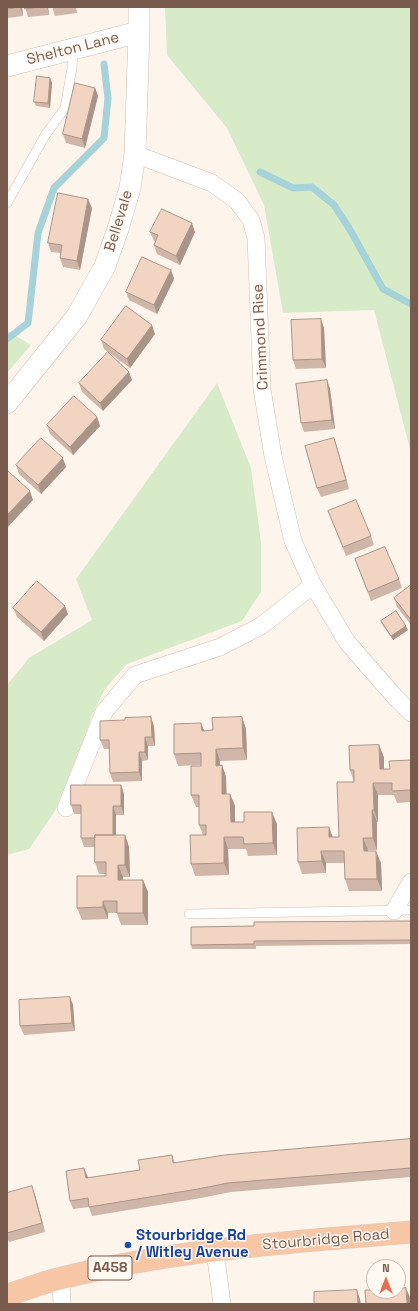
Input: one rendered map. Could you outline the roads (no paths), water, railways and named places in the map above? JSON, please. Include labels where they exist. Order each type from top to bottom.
[{"type":"highway","name":"Stourbridge Road","points":[[7,1296],[61,1278],[144,1261],[215,1251],[411,1232]]},
{"type":"street","name":"Bellevale","points":[[7,403],[77,316],[105,266],[118,228],[130,188],[135,154],[140,32],[139,7]]},
{"type":"street","name":"Shelton Lane","points":[[7,66],[140,32]]},
{"type":"street","name":"Crimmond Rise","points":[[135,154],[212,183],[237,201],[251,220],[256,238],[262,389],[272,456],[294,541],[313,584],[347,642],[411,713]]},
{"type":"street","points":[[66,808],[104,712],[135,675],[220,648],[261,626],[313,584]]},
{"type":"street","points":[[394,911],[411,882]]},
{"type":"street","points":[[215,1251],[222,1304]]},
{"type":"street","points":[[61,1278],[62,1304]]},
{"type":"lane","points":[[7,203],[46,134],[65,108],[74,49]]},
{"type":"lane","points":[[189,914],[411,910]]},
{"type":"waterway","points":[[7,339],[28,323],[38,233],[54,188],[104,138],[108,98],[104,64]]},
{"type":"waterway","points":[[260,172],[293,188],[312,187],[334,205],[349,228],[383,289],[411,304]]},
{"type":"place","name":"Stourbridge Rd / Witley Avenue","points":[[128,1245]]}]
